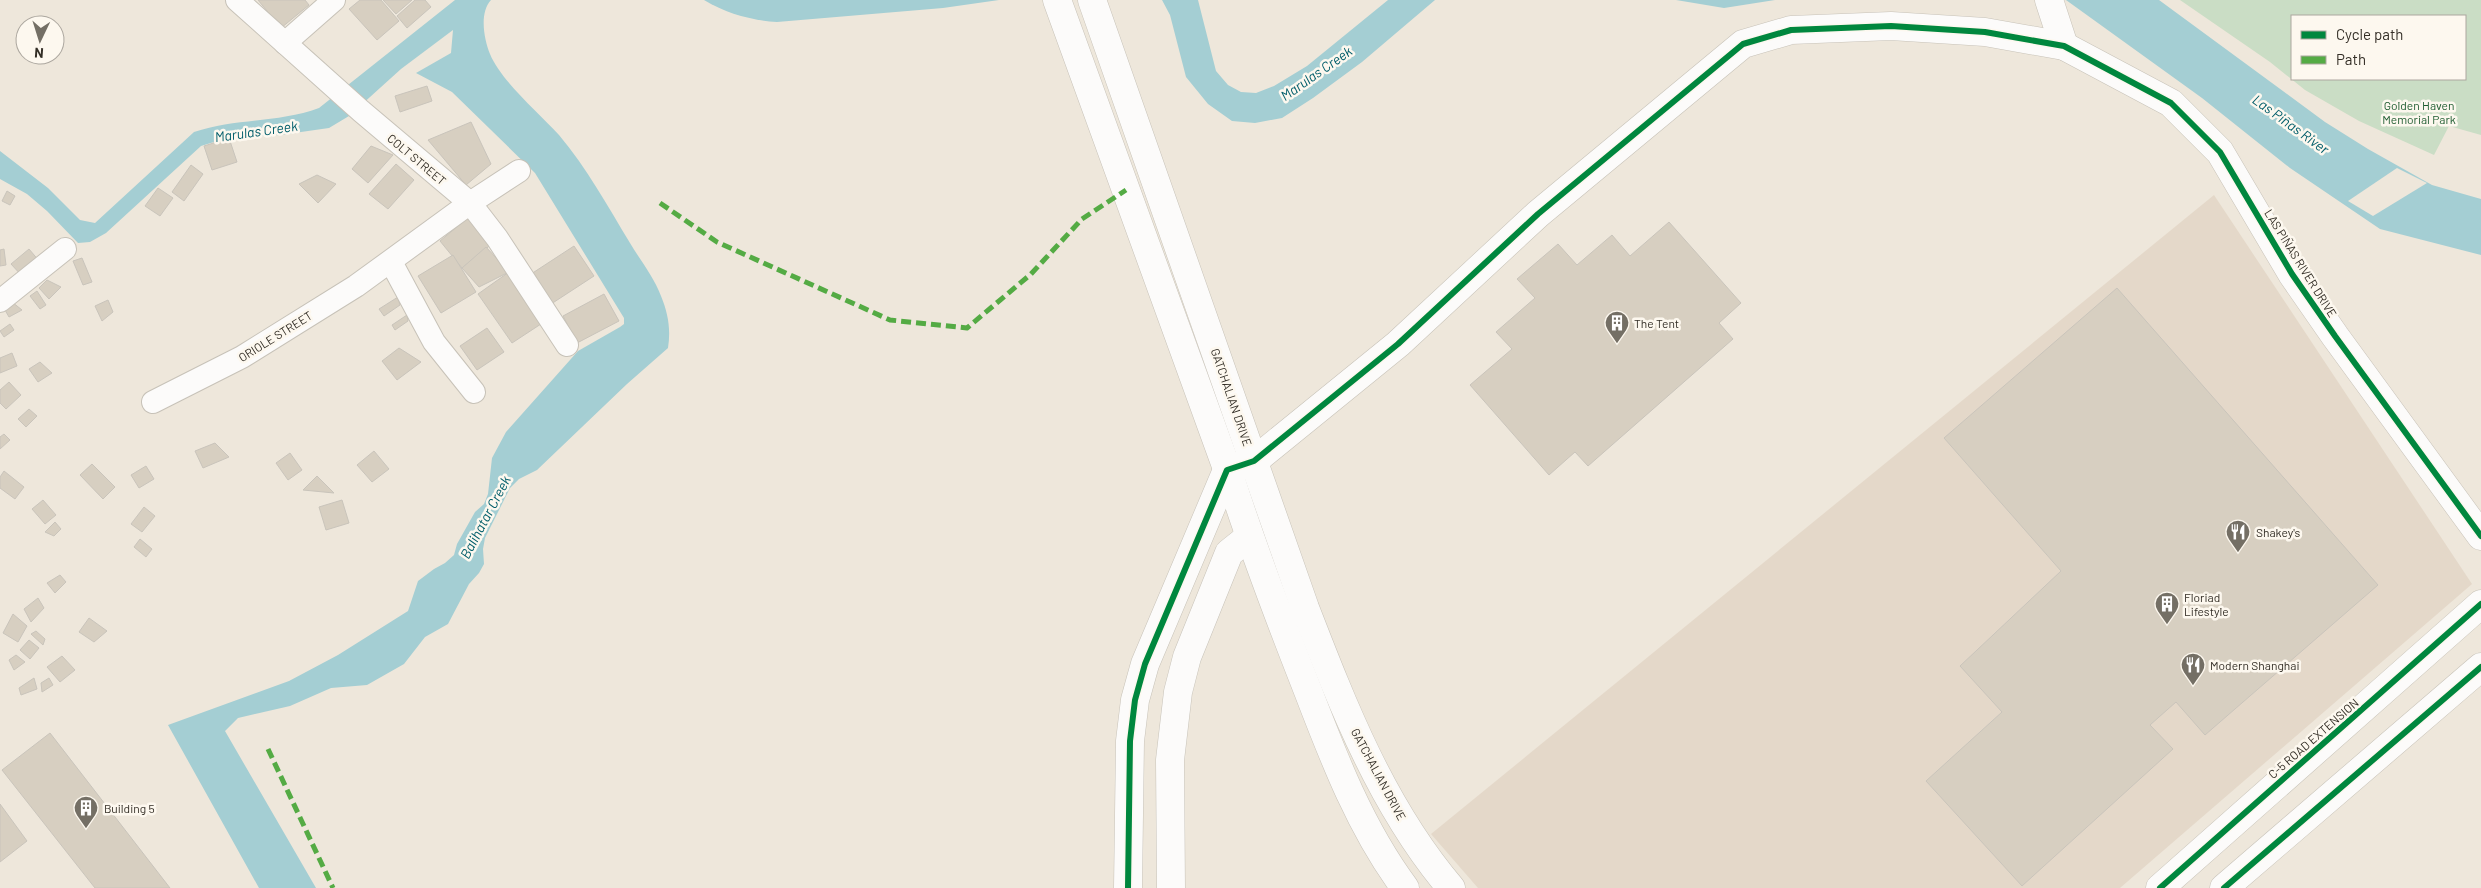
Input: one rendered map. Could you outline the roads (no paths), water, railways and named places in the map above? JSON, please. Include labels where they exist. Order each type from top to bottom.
[{"type":"street","name":"COLT STREET","points":[[237,0],[361,111],[470,203],[497,238],[567,345]]},
{"type":"street","points":[[285,43],[334,0]]},
{"type":"street","points":[[1057,0],[1227,470],[1249,537],[1317,715],[1352,799],[1373,838],[1405,888]]},
{"type":"street","name":"GATCHALIAN DRIVE","points":[[1092,0],[1254,461],[1342,704],[1382,783],[1416,842],[1426,858],[1451,888]]},
{"type":"street","points":[[2049,0],[2064,46]]},
{"type":"street","name":"LAS PIÑAS RIVER DRIVE","points":[[1254,461],[1398,344],[1538,214],[1743,44],[1791,30],[1891,26],[1985,32],[2064,46],[2171,103],[2220,152],[2292,274],[2481,536]]},
{"type":"street","name":"ORIOLE STREET","points":[[153,402],[242,357],[391,262],[470,203],[520,171]]},
{"type":"street","points":[[0,301],[65,249]]},
{"type":"street","points":[[391,262],[434,342],[474,392]]},
{"type":"street","points":[[1128,888],[1130,741],[1135,700],[1145,664],[1227,470],[1254,461]]},
{"type":"street","points":[[1171,888],[1170,760],[1178,692],[1187,657],[1229,553],[1249,537]]},
{"type":"street","name":"C-5 ROAD EXTENSION","points":[[2160,888],[2481,604]]},
{"type":"street","points":[[2224,888],[2481,667]]},
{"type":"water","points":[[455,0],[491,0],[485,12],[484,26],[486,41],[495,64],[511,86],[559,135],[579,161],[651,275],[667,315],[669,328],[668,348],[627,384],[537,470],[519,479],[510,488],[485,538],[483,549],[484,564],[479,573],[469,584],[448,624],[425,637],[404,664],[367,685],[331,688],[290,706],[238,718],[225,731],[316,888],[259,888],[168,725],[289,681],[338,655],[408,611],[418,581],[454,555],[457,544],[475,512],[484,504],[488,494],[492,458],[506,432],[578,351],[620,327],[624,324],[624,318],[535,173],[452,92],[416,73],[451,53],[453,30],[401,69],[349,116],[329,128],[280,135],[230,137],[201,146],[106,233],[90,242],[78,243],[47,211],[27,194],[0,179],[0,151],[48,188],[80,220],[95,223],[194,132],[225,124],[304,113],[319,108]]},
{"type":"water","points":[[704,0],[999,0],[943,8],[777,22],[739,15]]},
{"type":"water","name":"Marulas Creek","points":[[1162,0],[1198,0],[1216,71],[1228,85],[1241,92],[1256,93],[1274,86],[1307,66],[1388,0],[1435,0],[1362,62],[1313,98],[1282,118],[1255,123],[1232,121],[1208,104],[1186,77],[1170,15]]},
{"type":"water","points":[[1676,0],[1775,0],[1724,8]]},
{"type":"water","name":"Las Piñas River","points":[[2066,0],[2159,0],[2325,122],[2368,149],[2432,185],[2481,199],[2481,255],[2380,229],[2290,168],[2202,98]]},
{"type":"place","name":"The Tent","points":[[1617,344]]},
{"type":"place","name":"Shakey's","points":[[2238,553]]},
{"type":"place","name":"Floriad Lifestyle","points":[[2167,625]]},
{"type":"place","name":"Modern Shanghai","points":[[2193,686]]},
{"type":"place","name":"Building 5","points":[[86,829]]},
{"type":"park label","name":"Golden Haven Memorial Park","points":[[2419,112]]},
{"type":"water label","name":"Balihatar Creek","points":[[485,517]]}]
